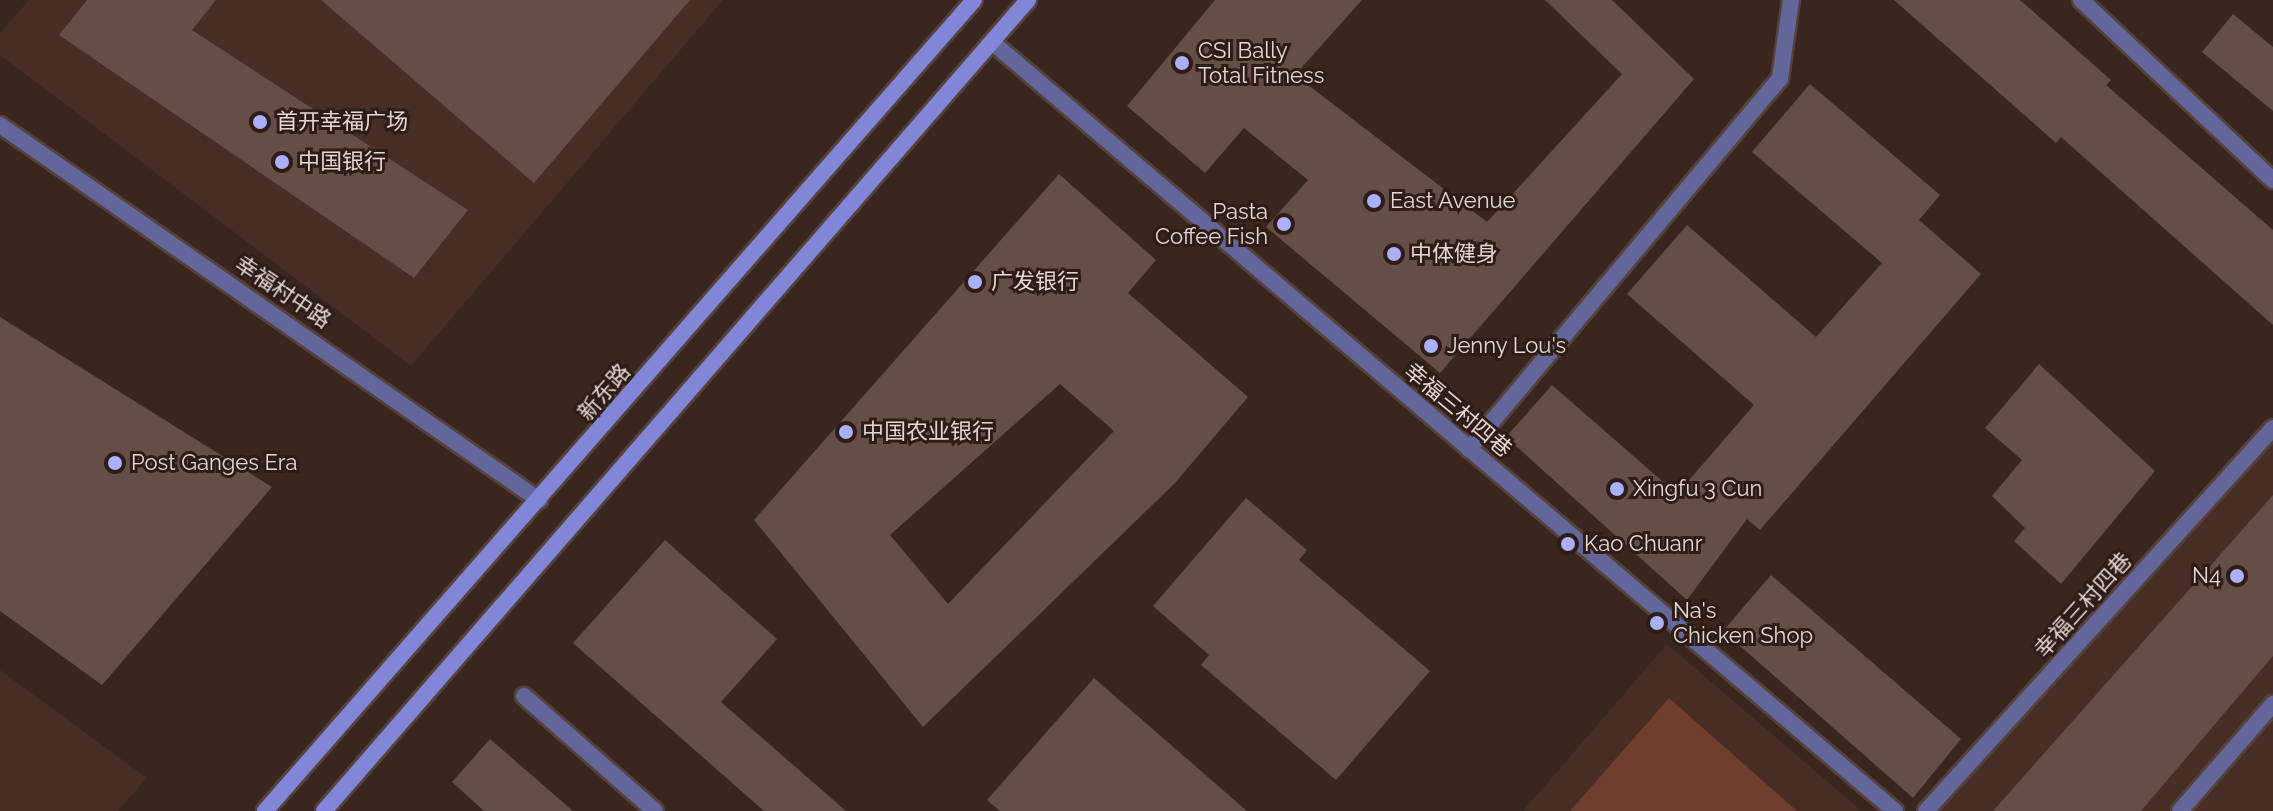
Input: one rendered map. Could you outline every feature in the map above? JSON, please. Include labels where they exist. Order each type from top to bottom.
[{"type":"main road","name":"新东路","points":[[265,811],[974,0]]},
{"type":"main road","points":[[330,809],[1028,0]]},
{"type":"street","points":[[1469,449],[1780,79],[1791,0]]},
{"type":"street","points":[[2081,0],[2273,180]]},
{"type":"street","name":"幸福三村四巷","points":[[992,42],[1895,811]]},
{"type":"street","name":"幸福村中路","points":[[0,125],[539,500]]},
{"type":"street","name":"幸福三村四巷","points":[[1926,811],[2270,438]]},
{"type":"street","points":[[524,696],[655,811]]},
{"type":"street","points":[[2180,811],[2273,704]]},
{"type":"shaded area","name":"首开幸福广场","points":[[29,0],[723,0],[411,366],[0,55],[0,33]]},
{"type":"shaded area","points":[[2273,430],[2273,811],[1939,811]]},
{"type":"shaded area","points":[[1667,644],[1862,811],[1523,811]]},
{"type":"shaded area","points":[[0,670],[147,778],[118,811],[0,811]]},
{"type":"shaded area","points":[[1669,698],[1797,811],[1570,811]]},
{"type":"building","name":"首开幸福广场","points":[[87,0],[216,0],[192,30],[468,210],[414,278],[59,35]]},
{"type":"building","points":[[321,0],[690,0],[534,183]]},
{"type":"building","name":"East Avenue","points":[[1215,0],[1362,0],[1295,75],[1487,222],[1622,74],[1545,0],[1612,0],[1694,79],[1440,373],[1266,227],[1308,180],[1244,128],[1205,173],[1127,106]]},
{"type":"building","points":[[1894,0],[2020,0],[2111,80],[2106,85],[2273,230],[2273,325],[2061,137],[2056,143]]},
{"type":"building","points":[[2233,14],[2273,47],[2273,111],[2202,52]]},
{"type":"building","points":[[1810,84],[1940,195],[1919,220],[1981,274],[1760,530],[1747,519],[1687,600],[1506,437],[1552,385],[1677,494],[1754,405],[1627,294],[1687,225],[1816,337],[1882,263],[1752,152]]},
{"type":"building","points":[[1059,174],[1156,260],[1128,293],[1248,397],[1175,483],[923,727],[754,520]],"holes":[[[1060,384],[1114,431],[948,604],[890,535]]]},
{"type":"building","points":[[0,317],[272,487],[102,685],[0,611]]},
{"type":"building","points":[[2039,364],[2155,471],[2061,584],[2014,541],[2025,528],[1992,496],[2022,460],[1985,428]]},
{"type":"building","name":"N4","points":[[2273,495],[2273,656],[2141,811],[1993,811]]},
{"type":"building","points":[[1246,498],[1307,550],[1299,560],[1430,671],[1336,780],[1201,665],[1209,655],[1153,606]]},
{"type":"building","points":[[665,540],[777,639],[721,702],[846,811],[764,811],[573,643]]},
{"type":"building","points":[[1771,575],[1961,739],[1913,798],[1723,631]]},
{"type":"building","points":[[1094,678],[1247,811],[1000,811],[987,800]]},
{"type":"building","points":[[490,739],[573,811],[484,811],[452,782]]},
{"type":"place","name":"CSI Bally Total Fitness","points":[[1182,63]]},
{"type":"place","name":"首开幸福广场","points":[[260,122]]},
{"type":"place","name":"中国银行","points":[[282,162]]},
{"type":"place","name":"East Avenue","points":[[1374,201]]},
{"type":"place","name":"Pasta Coffee Fish","points":[[1284,224]]},
{"type":"place","name":"中体健身","points":[[1394,254]]},
{"type":"place","name":"广发银行","points":[[975,282]]},
{"type":"place","name":"Jenny Lou's","points":[[1431,346]]},
{"type":"place","name":"中国农业银行","points":[[846,432]]},
{"type":"place","name":"Post Ganges Era","points":[[115,463]]},
{"type":"place","name":"Xingfu 3 Cun","points":[[1617,489]]},
{"type":"place","name":"Kao Chuanr","points":[[1568,544]]},
{"type":"place","name":"N4","points":[[2237,576]]},
{"type":"place","name":"Na's Chicken Shop","points":[[1657,623]]}]
